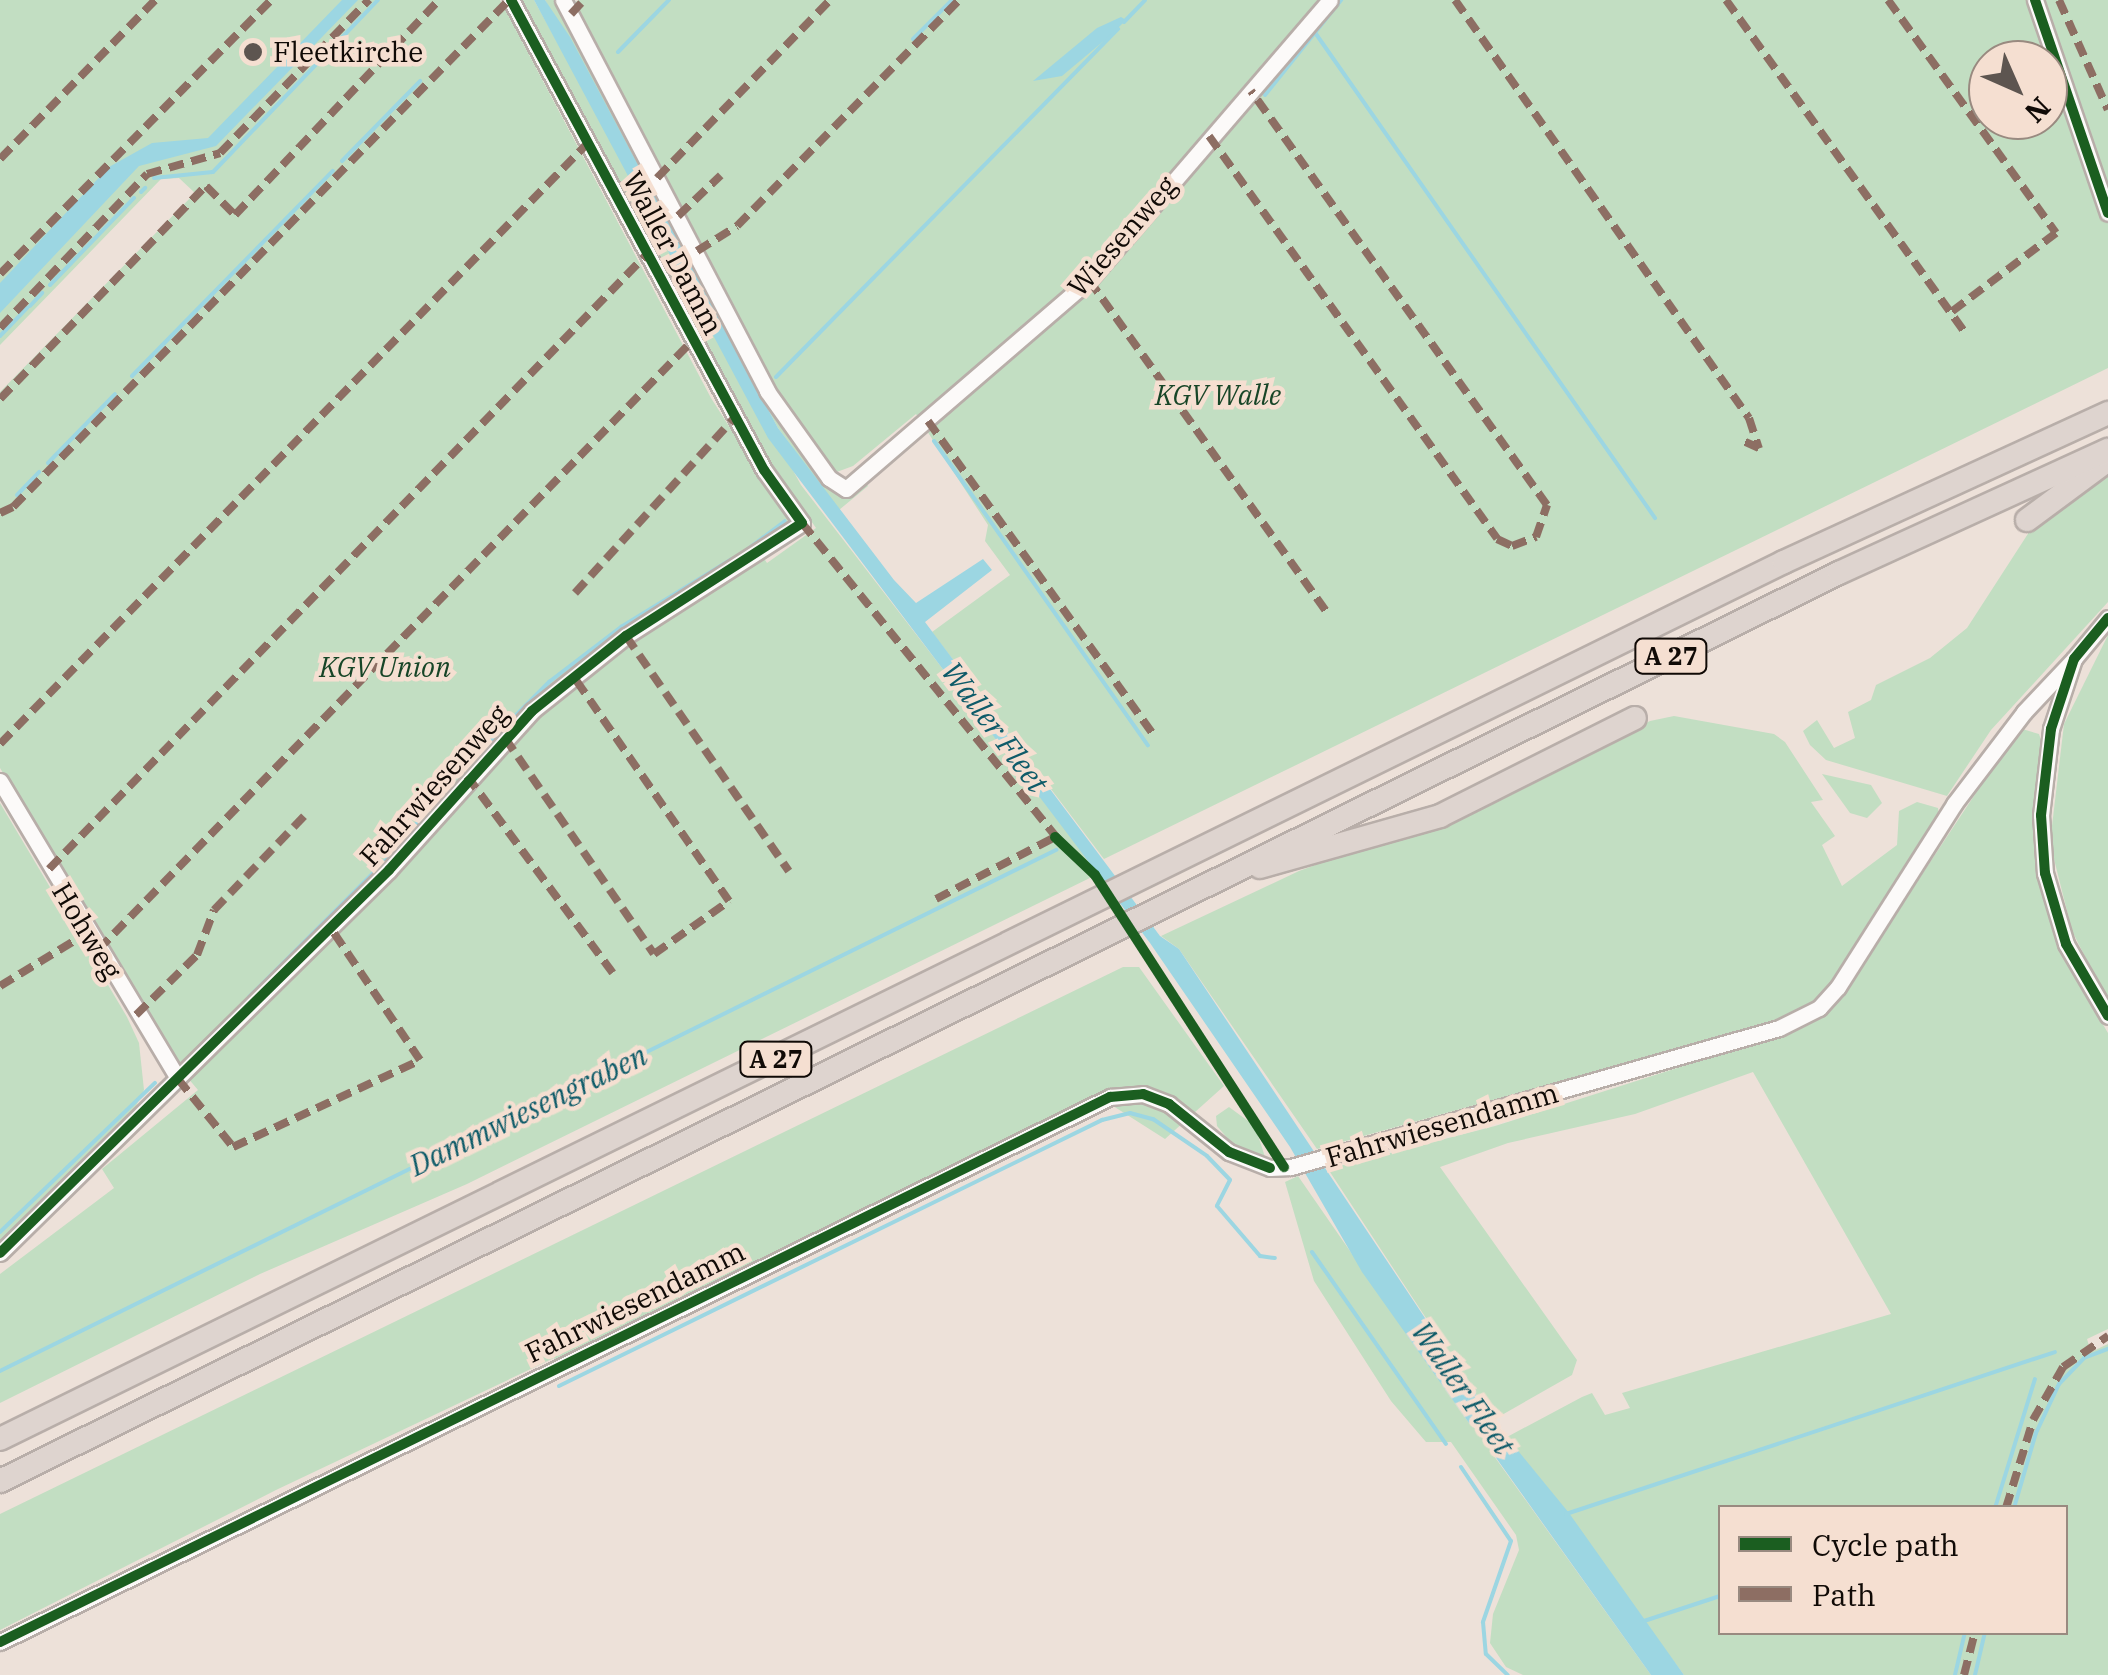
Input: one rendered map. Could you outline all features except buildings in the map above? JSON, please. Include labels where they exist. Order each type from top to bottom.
[{"type":"highway","name":"A 27","points":[[0,1440],[1784,562],[2108,413]]},
{"type":"highway","name":"A 27","points":[[0,1482],[1839,574],[2108,450]]},
{"type":"highway","points":[[2026,520],[2108,461]]},
{"type":"highway","points":[[1236,870],[1302,860],[1440,816],[1635,718]]},
{"type":"street","name":"Waller Damm","points":[[511,0],[764,470],[802,523]]},
{"type":"street","name":"Wiesenweg","points":[[563,0],[766,391],[828,478],[846,489],[1090,280],[1330,0]]},
{"type":"street","points":[[2035,0],[2108,213]]},
{"type":"street","name":"Fahrwiesenweg","points":[[0,1253],[389,870],[467,776],[532,711],[626,636],[802,523]]},
{"type":"street","name":"Fahrwiesendamm","points":[[0,1642],[1110,1096],[1143,1094],[1169,1104],[1229,1152],[1270,1168],[1291,1167],[1763,1033],[1819,1008],[2024,712],[2108,618]]},
{"type":"street","points":[[2074,658],[2051,729],[2041,815],[2045,873],[2066,944],[2108,1016]]},
{"type":"street","points":[[2024,712],[2051,729]]},
{"type":"street","name":"Hohweg","points":[[0,782],[178,1079]]},
{"type":"green space","name":"KGV Union","points":[[0,0],[500,0],[711,398],[789,520],[755,545],[767,563],[816,528],[759,445],[519,0],[534,0],[801,485],[1100,873],[467,1184],[260,1274],[0,1403],[0,1274],[114,1188],[102,1169],[198,1090],[176,1064],[0,768],[0,392],[195,193],[179,178],[161,179],[0,345]]},
{"type":"green space","points":[[545,0],[556,0],[823,480],[864,480],[868,486],[839,510],[778,428]]},
{"type":"green space","name":"KGV Walle","points":[[2108,0],[2108,368],[1104,859],[932,632],[1010,575],[985,541],[988,525],[916,414],[853,466],[834,473],[773,388],[573,3]]},
{"type":"green space","points":[[2108,476],[2108,602],[1991,730],[1947,796],[1826,760],[1810,745],[1803,731],[1817,720],[1834,748],[1855,738],[1848,712],[1871,700],[1876,685],[1930,658],[1967,628],[2033,526]]},
{"type":"green space","points":[[2108,635],[2108,1002],[2072,931],[2050,843],[2064,724]]},
{"type":"green space","points":[[1674,716],[1774,734],[1785,742],[1823,800],[1811,802],[1835,836],[1822,845],[1842,886],[1897,845],[1899,811],[1917,802],[1938,808],[1939,818],[1825,996],[1790,1017],[1317,1149],[1179,949],[1161,936],[1299,871],[1487,802],[1650,721]]},
{"type":"green space","points":[[2019,728],[2039,734],[2044,749],[2041,875],[2049,916],[2066,962],[2108,1033],[2108,1329],[2087,1339],[2091,1352],[2108,1344],[2108,1675],[1684,1675],[1507,1437],[1592,1393],[1605,1415],[1630,1408],[1622,1393],[1891,1314],[1753,1072],[1635,1114],[1508,1143],[1440,1167],[1577,1360],[1572,1375],[1493,1420],[1328,1169],[1495,1126],[1740,1048],[1834,1007]]},
{"type":"green space","points":[[1822,774],[1871,785],[1882,803],[1867,818],[1850,813]]},
{"type":"green space","points":[[0,803],[127,1017],[139,1043],[144,1090],[129,1120],[0,1241]]},
{"type":"green space","points":[[1123,967],[1139,967],[1224,1086],[1165,1139],[1110,1104],[562,1372],[554,1358],[276,1490],[0,1630],[0,1514]]},
{"type":"green space","points":[[1229,1107],[1255,1126],[1265,1157],[1234,1146],[1217,1126],[1216,1116]]},
{"type":"green space","points":[[1298,1176],[1469,1423],[1493,1444],[1494,1456],[1651,1675],[1523,1675],[1506,1667],[1490,1643],[1493,1614],[1519,1550],[1516,1535],[1451,1442],[1426,1442],[1391,1401],[1314,1281],[1285,1182]]},
{"type":"water","points":[[342,0],[358,0],[216,146],[139,166],[0,313],[0,283],[109,167],[152,143],[208,138]]},
{"type":"water","name":"Waller Fleet","points":[[534,0],[545,0],[570,37],[778,428],[894,580],[916,603],[983,559],[992,570],[925,622],[1160,936],[1179,949],[1493,1420],[1569,1513],[1684,1675],[1651,1675],[1494,1455],[1481,1427],[1469,1423],[1362,1272],[1290,1147],[1150,943],[768,438]]},
{"type":"water","points":[[1121,17],[1126,20],[1062,76],[1033,81],[1097,28]]},
{"type":"waterway","points":[[154,178],[213,172],[378,0]]},
{"type":"waterway","points":[[618,52],[669,0]]},
{"type":"waterway","points":[[913,39],[952,0]]},
{"type":"waterway","points":[[1124,22],[1145,0]]},
{"type":"waterway","points":[[1265,95],[1341,0]]},
{"type":"waterway","points":[[776,377],[1118,29]]},
{"type":"waterway","points":[[1316,34],[1655,518]]},
{"type":"waterway","points":[[342,161],[420,81]]},
{"type":"waterway","points":[[132,376],[333,171]]},
{"type":"waterway","points":[[141,192],[145,188]]},
{"type":"waterway","points":[[50,285],[134,198]]},
{"type":"waterway","points":[[30,306],[42,293]]},
{"type":"waterway","points":[[0,336],[27,308]]},
{"type":"waterway","points":[[48,463],[115,394]]},
{"type":"waterway","points":[[934,441],[1148,745]]},
{"type":"waterway","points":[[17,495],[39,472]]},
{"type":"waterway","points":[[744,552],[785,521]]},
{"type":"waterway","points":[[249,997],[387,859],[463,768],[549,682],[621,627],[732,559]]},
{"type":"waterway","name":"Dammwiesengraben","points":[[0,1371],[1056,850]]},
{"type":"waterway","points":[[0,1232],[155,1083]]},
{"type":"waterway","points":[[559,1386],[1102,1120],[1130,1113],[1153,1119],[1207,1156],[1230,1180],[1217,1206],[1260,1256],[1275,1258]]},
{"type":"waterway","points":[[1312,1252],[1446,1444]]},
{"type":"waterway","points":[[2015,1505],[2036,1433],[2059,1384],[2084,1358],[2108,1349]]},
{"type":"waterway","points":[[1566,1514],[2055,1352]]},
{"type":"waterway","points":[[1996,1505],[2035,1379]]},
{"type":"waterway","points":[[1461,1467],[1511,1541],[1483,1622],[1486,1654],[1508,1675]]},
{"type":"waterway","points":[[1644,1621],[1718,1597]]},
{"type":"waterway","points":[[1955,1675],[1964,1635]]},
{"type":"waterway","points":[[1975,1675],[1984,1635]]},
{"type":"marked path","points":[[0,159],[155,0]]},
{"type":"marked path","points":[[0,274],[271,0]]},
{"type":"marked path","points":[[0,328],[147,174],[220,153],[369,0]]},
{"type":"marked path","points":[[0,399],[206,186],[235,215],[439,0]]},
{"type":"marked path","points":[[0,513],[13,507],[509,0]]},
{"type":"marked path","points":[[571,14],[584,0]]},
{"type":"marked path","points":[[657,178],[830,0]]},
{"type":"marked path","points":[[697,251],[737,226],[959,0]]},
{"type":"marked path","points":[[1455,0],[1749,418],[1759,448],[1741,440]]},
{"type":"marked path","points":[[1726,0],[1967,335]]},
{"type":"marked path","points":[[1888,0],[2056,233],[1951,312]]},
{"type":"marked path","points":[[2059,0],[2108,110]]},
{"type":"marked path","points":[[1209,136],[1497,539],[1512,546],[1536,537],[1547,505],[1251,91]]},
{"type":"marked path","points":[[0,744],[588,143]]},
{"type":"marked path","points":[[678,216],[721,175]]},
{"type":"marked path","points":[[49,869],[647,254]]},
{"type":"marked path","points":[[1089,280],[1327,613]]},
{"type":"marked path","points":[[98,950],[694,339]]},
{"type":"marked path","points":[[575,593],[735,417]]},
{"type":"marked path","points":[[928,421],[1153,734]]},
{"type":"marked path","points":[[802,523],[1060,842]]},
{"type":"marked path","points":[[626,636],[789,871]]},
{"type":"marked path","points":[[505,738],[654,954],[729,901],[573,676]]},
{"type":"marked path","points":[[467,776],[613,973]]},
{"type":"marked path","points":[[136,1015],[197,955],[214,910],[304,816]]},
{"type":"marked path","points":[[936,899],[1055,837]]},
{"type":"marked path","points":[[178,1079],[233,1147],[420,1060],[330,927]]},
{"type":"marked path","points":[[0,986],[87,933]]},
{"type":"marked path","points":[[2007,1505],[2033,1420],[2063,1367],[2108,1336]]},
{"type":"marked path","points":[[1964,1675],[1974,1635]]},
{"type":"cycle path","points":[[0,1253],[389,870],[532,711],[626,636],[802,523],[764,470],[511,0]]},
{"type":"cycle path","points":[[2035,0],[2108,213]]},
{"type":"cycle path","points":[[2108,618],[2074,659],[2051,729],[2041,815],[2045,873],[2066,944],[2108,1016]]},
{"type":"cycle path","points":[[1055,837],[1095,875],[1284,1167]]},
{"type":"cycle path","points":[[0,1642],[1110,1097],[1143,1094],[1169,1104],[1229,1152],[1270,1168]]},
{"type":"place","name":"Fleetkirche","points":[[253,52]]}]
